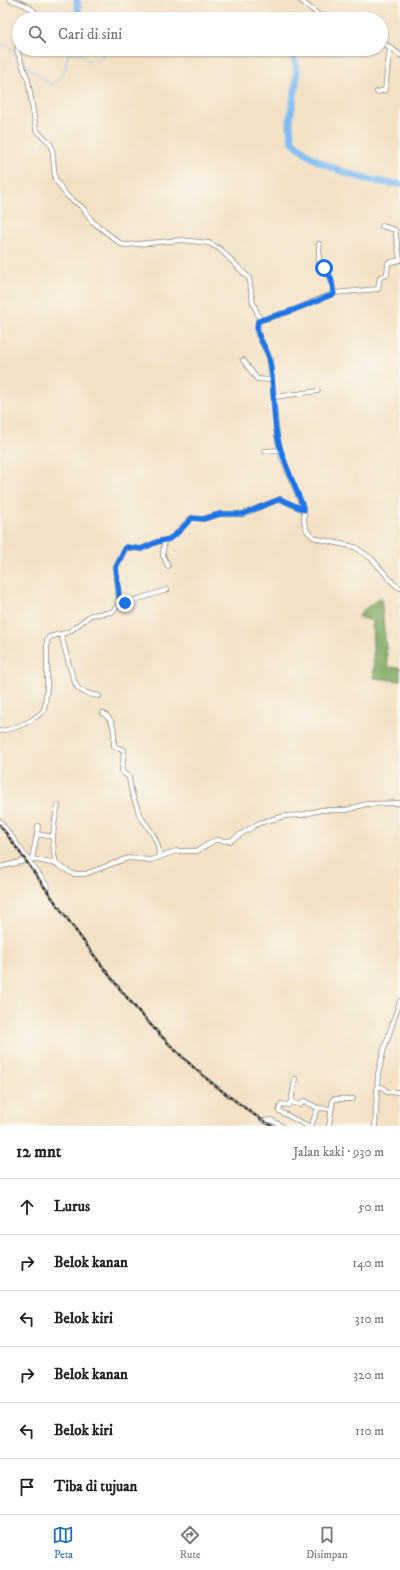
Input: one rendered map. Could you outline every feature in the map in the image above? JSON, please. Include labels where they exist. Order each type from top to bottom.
[{"type":"street","points":[[10,0],[25,2],[36,12]]},
{"type":"street","points":[[300,0],[315,12]]},
{"type":"street","points":[[390,46],[400,54]]},
{"type":"street","points":[[377,92],[385,90],[390,46]]},
{"type":"street","points":[[19,56],[28,80],[36,130],[50,143],[53,152],[54,177],[67,196],[82,207],[93,222],[124,245],[182,240],[209,243],[218,247],[249,278],[258,321],[257,332],[268,352],[274,397],[275,428],[280,450],[304,510],[305,526],[309,534],[318,539],[355,547],[372,559],[394,584],[400,588]]},
{"type":"street","points":[[258,321],[291,311],[334,294],[378,289],[380,277],[387,274],[388,263],[400,260],[395,230],[382,226]]},
{"type":"street","points":[[319,244],[319,263],[330,276],[334,294]]},
{"type":"street","points":[[243,360],[257,378],[272,380]]},
{"type":"street","points":[[274,397],[318,391]]},
{"type":"street","points":[[264,451],[280,450]]},
{"type":"street","points":[[120,605],[116,567],[125,548],[144,548],[164,540],[176,534],[192,518],[203,519],[220,514],[243,514],[280,499],[304,510]]},
{"type":"street","points":[[164,540],[163,555],[168,566]]},
{"type":"street","points":[[0,731],[10,729],[36,717],[44,710],[47,690],[47,641],[49,637],[73,630],[90,615],[112,612],[120,605],[167,590]]},
{"type":"street","points":[[61,634],[78,688],[90,694],[99,696]]},
{"type":"street","points":[[103,713],[113,724],[114,746],[124,750],[122,772],[129,777],[131,794],[139,815],[147,824],[158,846],[158,858]]},
{"type":"street","points":[[0,868],[30,859],[56,864],[68,872],[79,874],[128,858],[146,860],[158,858],[176,851],[197,852],[215,840],[230,841],[259,823],[285,816],[302,815],[321,810],[346,810],[366,804],[400,803]]},
{"type":"street","points":[[56,864],[53,848],[53,837],[58,806]]},
{"type":"street","points":[[0,821],[30,859],[48,887]]},
{"type":"street","points":[[30,859],[38,826]]},
{"type":"street","points":[[37,834],[53,837]]},
{"type":"street","points":[[375,1126],[377,1087],[384,1049],[400,1001]]},
{"type":"street","points":[[291,1102],[295,1079]]},
{"type":"street","points":[[377,1087],[382,1087],[387,1092],[400,1092]]},
{"type":"street","points":[[329,1126],[334,1098],[353,1099]]},
{"type":"street","points":[[318,1108],[310,1126],[279,1111],[281,1104],[288,1105],[291,1102],[300,1105],[304,1101],[318,1108],[331,1108]]},
{"type":"street","points":[[263,1121],[268,1119],[282,1126]]},
{"type":"green space","points":[[381,597],[388,667],[400,668],[400,681],[374,678],[372,621],[358,617],[363,610]]},
{"type":"waterway","points":[[77,0],[79,12]]},
{"type":"waterway","points":[[0,45],[8,45],[12,50]]},
{"type":"waterway","points":[[24,64],[50,84],[59,80],[65,68],[68,56]]},
{"type":"waterway","points":[[83,56],[89,61],[102,56]]},
{"type":"waterway","points":[[292,56],[297,75],[290,122],[292,141],[311,157],[342,172],[366,179],[400,184]]},
{"type":"railway","points":[[0,825],[78,934],[133,1005],[163,1038],[195,1069],[230,1097],[272,1126]]},
{"type":"route","points":[[125,603],[120,605],[116,567],[118,560],[126,547],[141,549],[157,542],[169,539],[176,534],[190,518],[203,519],[220,514],[243,514],[278,499],[285,500],[304,510],[282,458],[275,428],[274,394],[270,359],[268,352],[260,341],[257,328],[258,321],[291,311],[334,294],[331,278],[324,268]]}]
